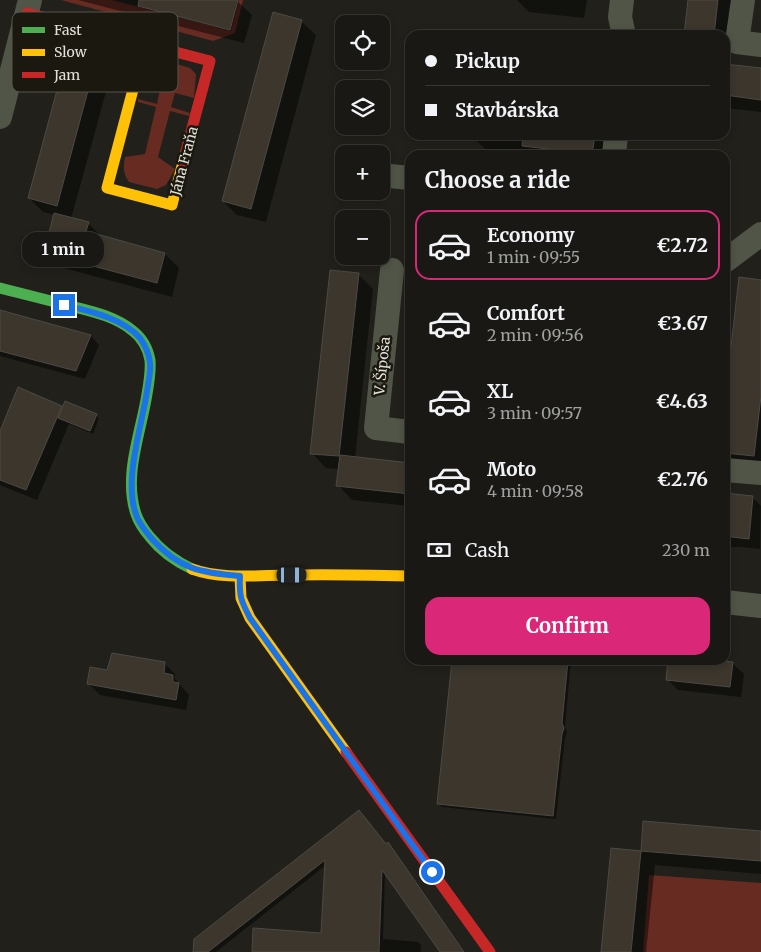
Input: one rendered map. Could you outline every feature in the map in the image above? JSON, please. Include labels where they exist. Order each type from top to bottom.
[{"type":"street","points":[[622,0],[620,17],[623,30]]},
{"type":"street","points":[[743,0],[737,42],[761,45]]},
{"type":"street","name":"Jána Fraňa","points":[[28,6],[46,12]]},
{"type":"street","name":"Jána Fraňa","points":[[132,92],[107,188],[172,205],[210,61],[178,53]]},
{"type":"street","name":"Jána Fraňa","points":[[0,117],[12,69]]},
{"type":"street","points":[[730,257],[761,234]]},
{"type":"street","name":"V. Šípoša","points":[[392,270],[376,428],[405,431]]},
{"type":"street","points":[[0,288],[112,319],[133,331],[140,339],[147,350],[150,363],[146,404],[136,447],[131,482],[132,498],[136,517],[145,531],[172,558],[183,565],[199,571],[240,576],[405,576]]},
{"type":"street","points":[[730,471],[761,474]]},
{"type":"street","points":[[240,576],[239,592],[250,618],[490,952]]},
{"type":"street","points":[[730,603],[761,606]]},
{"type":"shaded area","points":[[61,0],[112,0],[158,12],[105,12]]},
{"type":"shaded area","points":[[239,0],[243,0],[235,33],[213,41],[178,32],[178,17],[231,31]]},
{"type":"shaded area","points":[[178,64],[190,68],[196,74],[194,98],[175,93],[171,107],[190,113],[189,116],[170,111],[158,157],[175,169],[166,185],[157,189],[129,182],[124,164],[125,157],[145,154],[156,107],[138,102],[138,99],[157,104],[159,92],[178,92]]},
{"type":"shaded area","points":[[649,875],[761,883],[761,952],[643,952]]},
{"type":"building","points":[[139,0],[238,0],[230,30],[178,16],[178,12],[161,12],[138,6]]},
{"type":"building","points":[[688,0],[718,0],[715,30],[685,30]]},
{"type":"building","points":[[273,12],[302,20],[251,209],[222,201]]},
{"type":"building","points":[[730,65],[761,68],[761,100],[730,96]]},
{"type":"building","points":[[56,92],[88,92],[57,206],[28,198]]},
{"type":"building","points":[[523,140],[594,140],[593,150],[557,150],[522,146]]},
{"type":"building","points":[[54,213],[89,222],[86,231],[165,253],[157,283],[44,253]]},
{"type":"building","points":[[330,270],[359,273],[339,456],[310,454]]},
{"type":"building","points":[[739,277],[761,280],[761,396],[754,456],[730,454],[730,355]]},
{"type":"building","points":[[0,310],[91,335],[76,371],[0,351]]},
{"type":"building","points":[[18,387],[62,406],[26,490],[0,480],[0,431]]},
{"type":"building","points":[[65,401],[97,414],[90,431],[58,418]]},
{"type":"building","points":[[340,455],[405,462],[405,493],[336,486]]},
{"type":"building","points":[[730,494],[753,496],[749,539],[730,536]]},
{"type":"building","points":[[112,653],[165,662],[164,673],[173,675],[173,682],[179,683],[176,700],[87,684],[90,667],[107,670]]},
{"type":"building","points":[[730,662],[733,662],[730,687],[666,680],[668,665],[730,665]]},
{"type":"building","points":[[451,665],[568,665],[562,723],[564,728],[553,816],[437,804]]},
{"type":"building","points":[[359,810],[386,844],[388,842],[464,952],[440,952],[382,870],[379,952],[252,952],[253,928],[321,933],[325,860],[208,952],[193,952],[194,939]]},
{"type":"building","points":[[643,821],[761,831],[761,861],[641,851]]},
{"type":"building","points":[[611,848],[641,851],[631,952],[601,952]]},
{"type":"traffic: fast","points":[[0,288],[88,310],[117,320],[142,340],[149,356],[150,373],[134,454],[131,484],[132,499],[139,520],[154,542],[180,563],[192,569]]},
{"type":"traffic: slow","points":[[132,92],[107,188],[172,205],[183,162]]},
{"type":"traffic: slow","points":[[192,569],[228,576],[405,576]]},
{"type":"traffic: slow","points":[[240,576],[241,598],[250,618],[346,752]]},
{"type":"traffic: jam","points":[[178,53],[210,61],[183,162]]},
{"type":"traffic: jam","points":[[346,752],[490,952]]},
{"type":"route","points":[[64,305],[123,324],[133,331],[147,350],[150,363],[149,380],[131,482],[136,517],[145,531],[158,546],[183,565],[214,574],[240,576],[239,592],[250,618],[432,872]]}]
